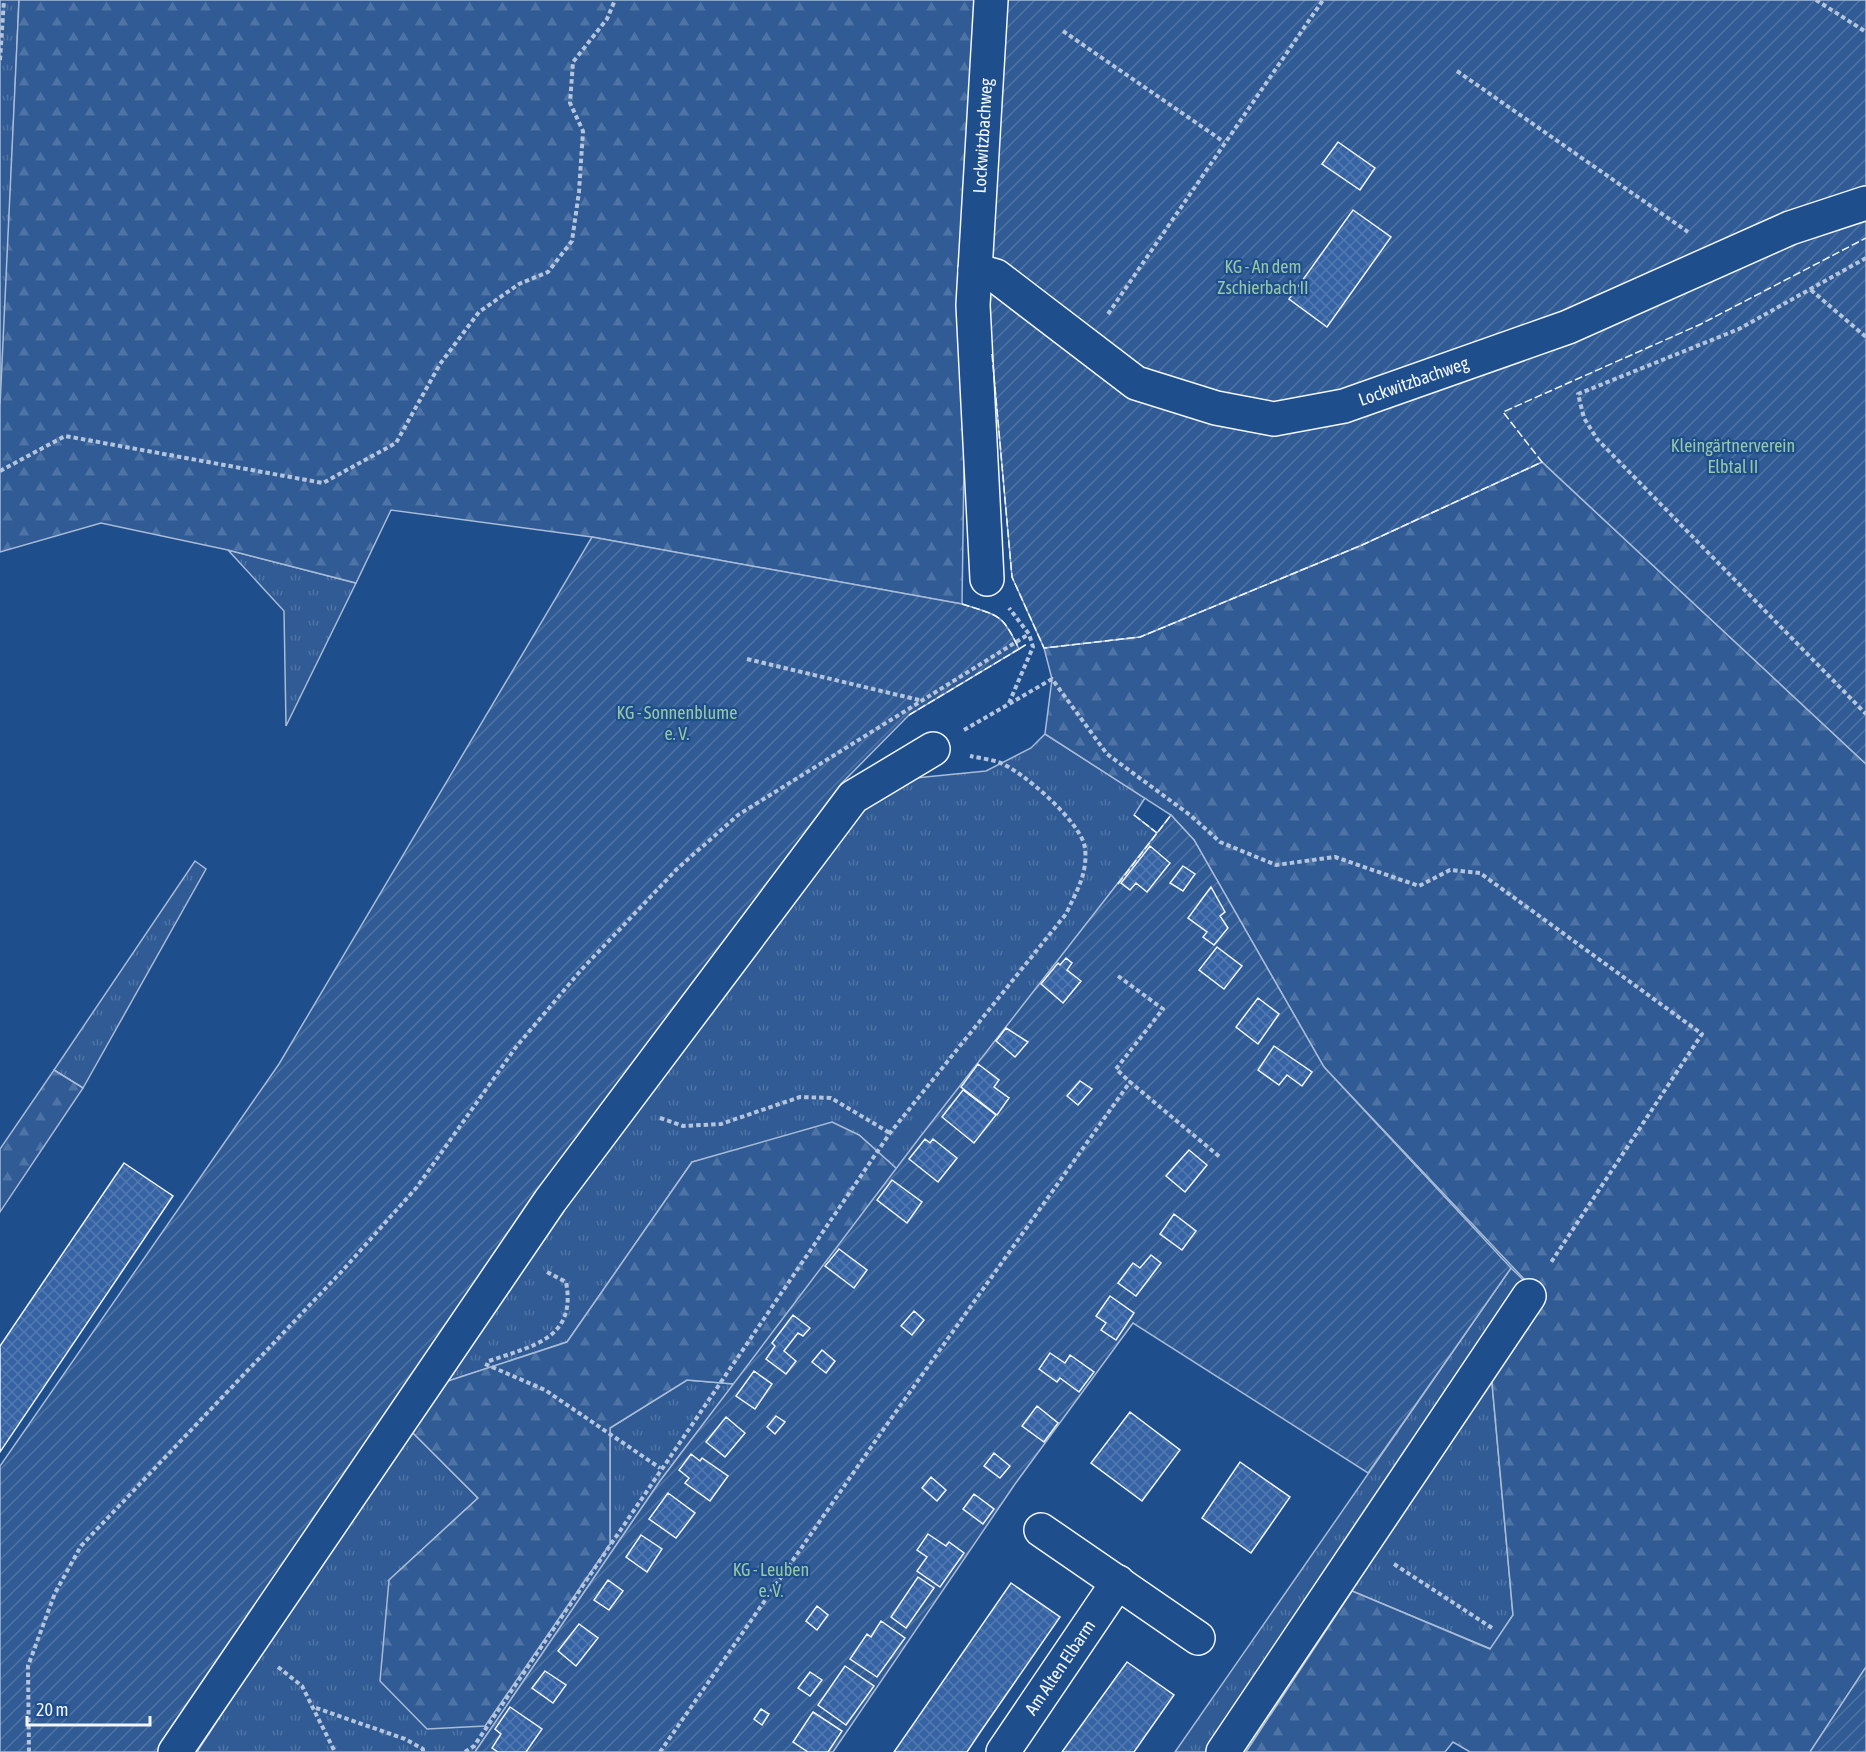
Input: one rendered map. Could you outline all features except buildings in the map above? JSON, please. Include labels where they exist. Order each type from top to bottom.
[{"type":"street","name":"Lockwitzbachweg","points":[[991,0],[973,305],[996,591]]},
{"type":"street","name":"Lockwitzbachweg","points":[[975,270],[996,276],[1136,383],[1216,408],[1274,419],[1344,406],[1568,327],[1790,228],[1866,202]]},
{"type":"street","points":[[175,1752],[243,1656],[550,1201],[853,796],[933,749]]},
{"type":"street","points":[[1223,1752],[1529,1296]]},
{"type":"street","points":[[1041,1530],[1198,1638]]},
{"type":"street","name":"Am Alten Elbarm","points":[[1003,1752],[1118,1582]]},
{"type":"path","points":[[0,60],[4,0]]},
{"type":"path","points":[[0,471],[65,436],[323,483],[396,444],[440,364],[479,312],[519,284],[548,272],[572,241],[583,131],[570,104],[573,62],[607,20],[615,0]]},
{"type":"path","points":[[1086,347],[1323,0]]},
{"type":"path","points":[[1816,0],[1866,32]]},
{"type":"path","points":[[1063,31],[1224,142]]},
{"type":"path","points":[[1457,71],[1726,258]]},
{"type":"path","points":[[1866,258],[1739,329],[1578,394],[1584,418],[1597,439],[1866,714]]},
{"type":"path","points":[[1811,290],[1866,337]]},
{"type":"path","points":[[996,591],[1029,634],[1033,647],[1009,704]]},
{"type":"path","points":[[29,1752],[28,1666],[55,1593],[81,1546],[344,1270],[417,1187],[516,1047],[582,969],[677,869],[738,815],[919,700],[1029,634]]},
{"type":"path","points":[[747,659],[919,700]]},
{"type":"path","points":[[933,749],[1052,679],[1107,753],[1190,815],[1220,842],[1276,866],[1335,857],[1419,886],[1450,870],[1480,873],[1567,939],[1702,1034],[1529,1296]]},
{"type":"path","points":[[465,1752],[474,1746],[618,1537],[660,1468],[890,1133],[1066,914],[1085,874],[1085,846],[1063,811],[1024,777],[999,762],[933,749]]},
{"type":"path","points":[[1118,976],[1163,1009],[1116,1069],[1221,1158]]},
{"type":"path","points":[[660,1752],[883,1430],[1130,1082]]},
{"type":"path","points":[[622,1103],[683,1126],[721,1124],[800,1097],[831,1098],[890,1133]]},
{"type":"path","points":[[501,1273],[545,1270],[566,1282],[570,1301],[561,1327],[541,1344],[483,1363],[545,1390],[660,1468]]},
{"type":"path","points":[[1364,1544],[1492,1628]]},
{"type":"path","points":[[243,1656],[263,1660],[283,1669],[302,1686],[315,1707],[335,1752]]},
{"type":"path","points":[[315,1707],[405,1739],[423,1749],[423,1752]]},
{"type":"green space","points":[[0,0],[19,0],[1,406],[0,406]]},
{"type":"green space","points":[[19,0],[985,0],[967,258],[962,604],[592,537],[391,510],[356,583],[228,550],[101,523],[0,552],[0,406]]},
{"type":"green space","name":"KG - An dem Zschierbach II","points":[[1000,0],[1866,0],[1866,764],[1542,462],[1362,545],[1140,637],[1044,648],[1012,577],[987,299]]},
{"type":"green space","points":[[1542,462],[1866,764],[1866,1667],[1810,1752],[1470,1752],[1453,1742],[1445,1752],[1246,1752],[1352,1591],[1490,1649],[1513,1615],[1491,1372],[1542,1298],[1324,1067],[1194,840],[1171,815],[1045,734],[1052,679],[1044,648],[1140,637],[1362,545]]},
{"type":"green space","name":"KG - Sonnenblume e. V.","points":[[592,537],[962,604],[998,618],[1008,628],[1019,649],[909,715],[841,784],[611,1094],[294,1561],[159,1752],[0,1752],[0,1466],[279,1064]]},
{"type":"green space","points":[[228,550],[356,583],[286,726],[284,611]]},
{"type":"green space","points":[[1045,734],[1145,798],[1134,815],[1157,833],[897,1169],[859,1135],[692,1162],[567,1342],[436,1385],[853,803],[895,780],[986,771],[1031,748]]},
{"type":"green space","name":"KG - Leuben e. V.","points":[[1171,815],[1194,840],[1324,1067],[1511,1268],[1368,1473],[1133,1323],[1015,1484],[833,1752],[475,1752],[660,1481],[920,1137]]},
{"type":"green space","points":[[195,861],[206,869],[83,1088],[54,1070]]},
{"type":"green space","points":[[54,1070],[83,1088],[0,1212],[0,1149]]},
{"type":"green space","points":[[832,1122],[859,1135],[897,1169],[734,1384],[687,1380],[610,1428],[610,1544],[485,1726],[427,1729],[380,1681],[389,1580],[478,1498],[408,1428],[436,1385],[567,1342],[692,1162]]},
{"type":"green space","points":[[1511,1268],[1542,1298],[1491,1372],[1513,1615],[1491,1649],[1352,1591],[1246,1752],[1175,1752]]},
{"type":"green space","points":[[687,1380],[734,1384],[660,1481],[475,1752],[197,1752],[408,1428],[478,1498],[389,1580],[610,1544],[610,1428]]},
{"type":"green space","points":[[1866,1667],[1866,1752],[1810,1752]]},
{"type":"fence","points":[[992,354],[1012,577],[1044,648],[1140,637],[1362,545],[1542,462],[1503,412],[1701,324],[1866,238]]},
{"type":"fence","points":[[909,715],[1019,649],[1008,628],[998,618],[962,604]]},
{"type":"fence","points":[[1019,649],[1027,644]]},
{"type":"fence","points":[[1134,815],[1157,833]]},
{"type":"fence","points":[[1118,884],[1171,815]]},
{"type":"park label","name":"Kleingärtnerverein Elbtal II","points":[[1733,456]]}]
